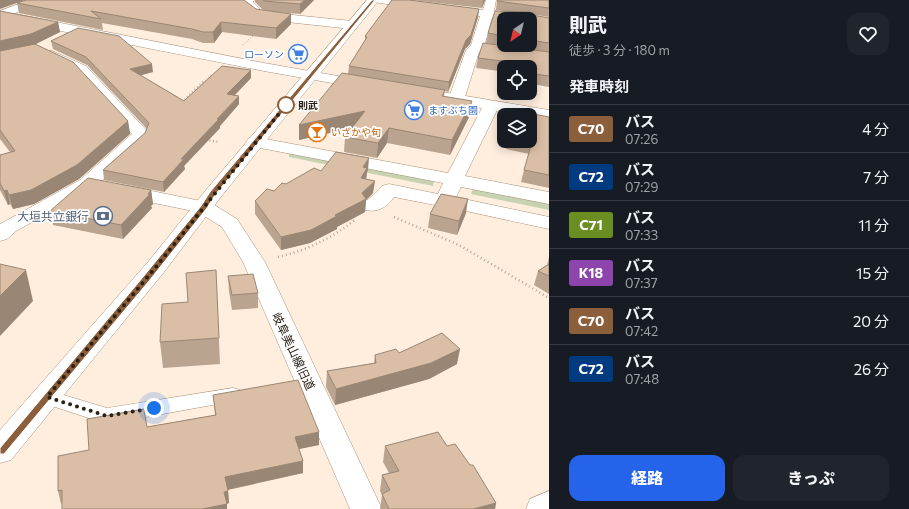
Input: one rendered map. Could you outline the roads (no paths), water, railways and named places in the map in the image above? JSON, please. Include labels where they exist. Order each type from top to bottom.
[{"type":"street","points":[[0,15],[39,0]]},
{"type":"street","points":[[248,0],[247,3],[259,15],[352,25]]},
{"type":"street","points":[[0,451],[47,397],[373,0]]},
{"type":"street","points":[[379,0],[497,15]]},
{"type":"street","points":[[456,100],[473,50],[477,47],[486,14],[492,0]]},
{"type":"street","points":[[0,15],[310,75],[381,87]]},
{"type":"street","points":[[537,20],[543,21]]},
{"type":"street","points":[[3,227],[87,184],[139,137],[141,133],[81,69],[47,45],[78,30]]},
{"type":"street","points":[[477,47],[491,49]]},
{"type":"street","points":[[426,95],[549,115]]},
{"type":"street","points":[[446,201],[454,180],[491,106]]},
{"type":"street","points":[[256,142],[549,198]]},
{"type":"street","points":[[87,184],[204,207]]},
{"type":"street","points":[[372,206],[382,200],[389,190],[549,223]]},
{"type":"street","name":"岐阜美山線旧道","points":[[204,207],[230,223],[254,262],[301,384],[366,509]]},
{"type":"street","points":[[542,509],[549,505]]},
{"type":"lane","points":[[47,397],[107,416],[247,393]]},
{"type":"place","name":"ローソン","points":[[298,54]]},
{"type":"place","name":"則武","points":[[286,105]]},
{"type":"place","name":"ますぶち園","points":[[414,110]]},
{"type":"place","name":"いざかや旬","points":[[317,132]]},
{"type":"place","name":"大垣共立銀行","points":[[103,216]]}]
